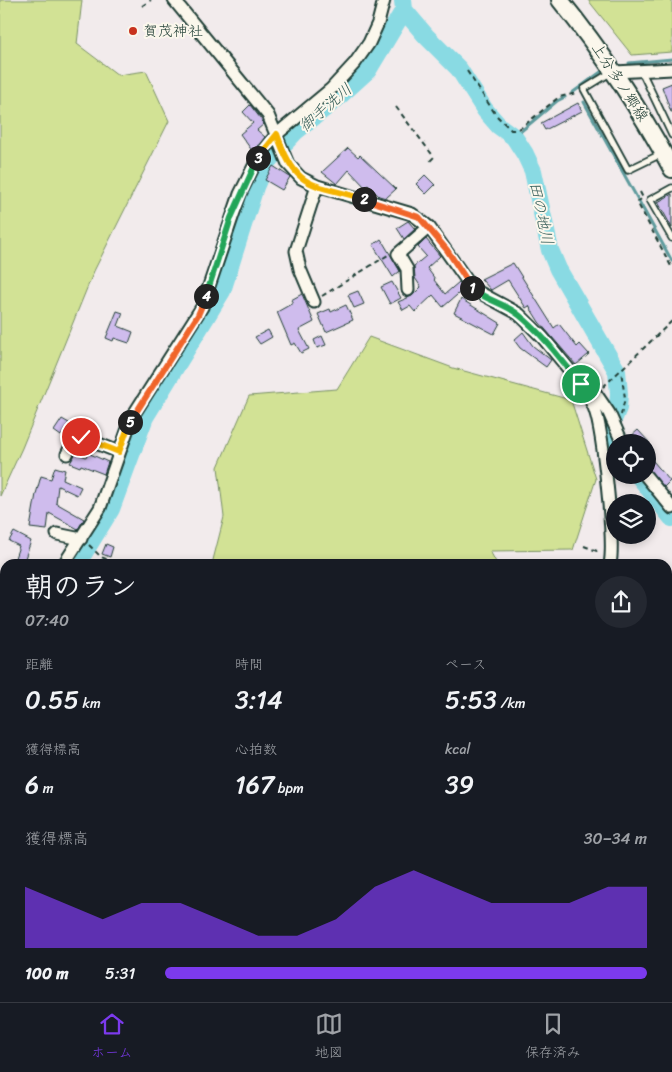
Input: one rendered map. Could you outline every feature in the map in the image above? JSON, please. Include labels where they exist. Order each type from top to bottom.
[{"type":"main road","name":"上分多ノ郷線","points":[[560,0],[615,72],[672,169]]},
{"type":"street","points":[[174,0],[268,115],[284,155],[294,172],[317,186],[412,214],[429,227],[473,289],[519,314],[543,338],[581,384],[591,402],[598,421],[611,539],[610,559]]},
{"type":"street","points":[[68,559],[83,540],[100,508],[132,417],[202,307],[240,194],[259,156],[331,89],[355,63],[369,43],[378,23],[384,0]]},
{"type":"street","points":[[615,72],[672,69]]},
{"type":"street","points":[[314,302],[300,269],[296,251],[317,186]]},
{"type":"street","points":[[408,290],[407,269],[398,254],[429,227]]},
{"type":"street","points":[[581,384],[596,394],[609,414],[618,434]]},
{"type":"street","points":[[67,454],[74,440],[81,437],[119,452]]},
{"type":"street","points":[[652,484],[672,508]]},
{"type":"street","points":[[57,534],[83,540]]},
{"type":"lane","points":[[641,70],[672,135]]},
{"type":"lane","points":[[615,72],[604,75],[584,89],[628,170],[663,152]]},
{"type":"lane","points":[[672,188],[650,200],[672,238]]},
{"type":"path","points":[[142,6],[151,0]]},
{"type":"path","points":[[466,71],[496,115],[511,130],[517,130],[560,96],[574,95],[584,89]]},
{"type":"path","points":[[396,106],[434,157],[429,162]]},
{"type":"path","points":[[640,192],[643,198],[636,202],[672,268]]},
{"type":"path","points":[[314,302],[331,289],[396,250],[398,254]]},
{"type":"path","points":[[613,379],[672,321]]},
{"type":"path","points":[[615,427],[625,398],[621,371]]},
{"type":"path","points":[[83,540],[101,557],[106,559]]},
{"type":"path","points":[[584,546],[597,551],[605,549]]},
{"type":"green space","points":[[0,0],[82,0],[77,44],[118,75],[146,71],[169,121],[94,271],[22,448],[0,496]]},
{"type":"green space","points":[[588,0],[672,0],[672,52],[632,55]]},
{"type":"green space","points":[[369,337],[453,368],[571,400],[596,479],[573,550],[490,551],[494,559],[213,559],[224,517],[218,467],[249,396],[337,389]]},
{"type":"building","points":[[672,83],[672,112],[671,112],[662,87]]},
{"type":"building","points":[[578,103],[582,111],[545,130],[541,123]]},
{"type":"building","points":[[250,105],[264,124],[257,130],[265,137],[253,152],[240,134],[253,123],[243,112]]},
{"type":"building","points":[[348,148],[358,157],[360,155],[396,189],[386,198],[379,196],[368,185],[365,187],[349,170],[337,184],[322,172]]},
{"type":"building","points":[[273,166],[290,177],[282,190],[265,180]]},
{"type":"building","points":[[425,175],[435,185],[426,194],[416,184]]},
{"type":"building","points":[[672,194],[672,228],[658,202]]},
{"type":"building","points":[[408,221],[415,229],[404,239],[397,228]]},
{"type":"building","points":[[381,239],[400,271],[393,277],[373,245]]},
{"type":"building","points":[[426,239],[440,256],[427,268],[434,280],[445,294],[459,282],[464,289],[443,307],[433,295],[415,312],[410,306],[403,310],[398,302],[412,296],[421,287],[415,278],[414,266],[426,256],[418,247]]},
{"type":"building","points":[[513,263],[554,328],[559,324],[577,347],[580,344],[589,354],[576,365],[539,322],[529,306],[526,308],[508,280],[491,290],[481,279]]},
{"type":"building","points":[[392,282],[401,298],[390,304],[381,287]]},
{"type":"building","points":[[358,291],[364,304],[354,308],[348,295]]},
{"type":"building","points":[[302,294],[314,322],[299,330],[309,349],[301,353],[295,343],[291,345],[277,312],[293,303],[291,300]]},
{"type":"building","points":[[461,299],[500,323],[494,334],[454,313]]},
{"type":"building","points":[[346,305],[353,320],[326,332],[318,314],[330,309],[331,312]]},
{"type":"building","points":[[117,311],[123,313],[118,326],[133,332],[129,343],[114,338],[113,341],[106,338]]},
{"type":"building","points":[[268,330],[272,337],[260,344],[255,337]]},
{"type":"building","points":[[523,332],[533,346],[551,360],[546,367],[520,348],[514,340]]},
{"type":"building","points":[[322,336],[326,345],[317,348],[314,340]]},
{"type":"building","points":[[62,419],[69,423],[61,436],[54,431]]},
{"type":"building","points":[[638,430],[642,434],[634,434]]},
{"type":"building","points":[[76,453],[86,457],[88,453],[108,462],[104,474],[70,463]]},
{"type":"building","points":[[656,464],[670,481],[664,487],[656,478]]},
{"type":"building","points":[[55,467],[65,470],[63,479],[81,487],[77,495],[58,486],[56,503],[84,519],[78,529],[49,513],[47,530],[30,528],[41,476],[51,479]]},
{"type":"building","points":[[14,532],[31,541],[25,559],[15,559],[19,546],[9,541]]},
{"type":"building","points":[[106,544],[113,547],[110,557],[102,554]]},
{"type":"waterway","name":"御手洗川","points":[[80,559],[111,509],[145,417],[222,291],[255,187],[265,164],[295,132],[335,100],[368,70],[404,10],[403,0]]},
{"type":"waterway","name":"田の地川","points":[[404,10],[426,36],[459,69],[485,110],[499,126],[514,137],[525,154],[533,171],[550,250],[558,269],[617,371],[618,408],[610,427],[612,434]]},
{"type":"waterway","points":[[629,63],[672,59]]},
{"type":"waterway","points":[[572,93],[605,69]]},
{"type":"waterway","points":[[514,137],[557,101],[565,97]]},
{"type":"waterway","points":[[584,102],[672,261]]},
{"type":"waterway","name":"田の地川","points":[[645,484],[672,518]]},
{"type":"place","name":"賀茂神社","points":[[133,31]]},
{"type":"route","points":[[81,437],[119,452],[132,417],[202,307],[240,194],[259,156],[277,134],[288,164],[294,172],[307,182],[412,214],[424,221],[447,250],[468,284],[478,294],[519,314],[543,338],[581,384]]}]
